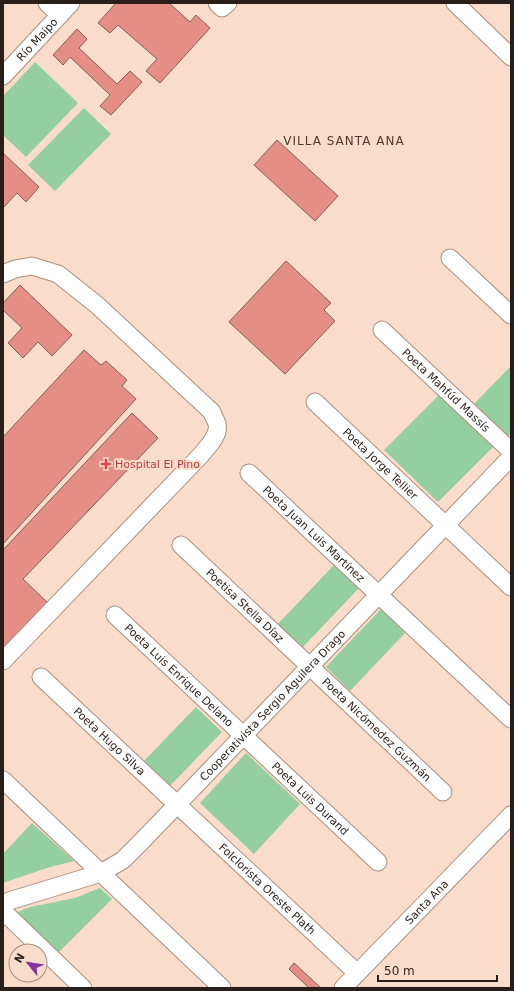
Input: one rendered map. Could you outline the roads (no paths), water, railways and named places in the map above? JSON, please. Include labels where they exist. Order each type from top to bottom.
[{"type":"street","points":[[47,3],[65,9]]},
{"type":"street","points":[[455,3],[508,48]]},
{"type":"street","name":"Río Maipo","points":[[3,76],[65,9]]},
{"type":"street","points":[[450,258],[511,315]]},
{"type":"street","points":[[3,274],[15,269],[32,266],[58,274],[97,305],[212,412],[218,431],[200,456],[3,661]]},
{"type":"street","name":"Poeta Mahfúd Massís","points":[[382,330],[511,451]]},
{"type":"street","name":"Poeta Jorge Tellier","points":[[315,402],[511,587]]},
{"type":"street","name":"Cooperativista Sergio Aguilera Drago","points":[[3,905],[9,901],[101,873],[123,860],[511,457]]},
{"type":"street","name":"Poeta Juan Luis Martínez","points":[[249,473],[511,719]]},
{"type":"street","name":"Poetisa Stella Díaz","points":[[180,546],[309,667]]},
{"type":"street","name":"Poeta Luis Enrique Delano","points":[[115,615],[244,736]]},
{"type":"street","name":"Poeta Nicómedez Guzmán","points":[[309,667],[443,792]]},
{"type":"street","name":"Poeta Hugo Silva","points":[[41,678],[177,805]]},
{"type":"street","name":"Poeta Luis Durand","points":[[244,736],[378,862]]},
{"type":"street","points":[[3,780],[222,988]]},
{"type":"street","name":"Folclorista Oreste Plath","points":[[177,805],[358,973]]},
{"type":"street","name":"Santa Ana","points":[[343,988],[511,815]]},
{"type":"street","points":[[3,911],[83,988]]},
{"type":"place","name":"Hospital El Pino","points":[[106,464]]},
{"type":"district","name":"VILLA SANTA ANA","points":[[344,141]]}]
